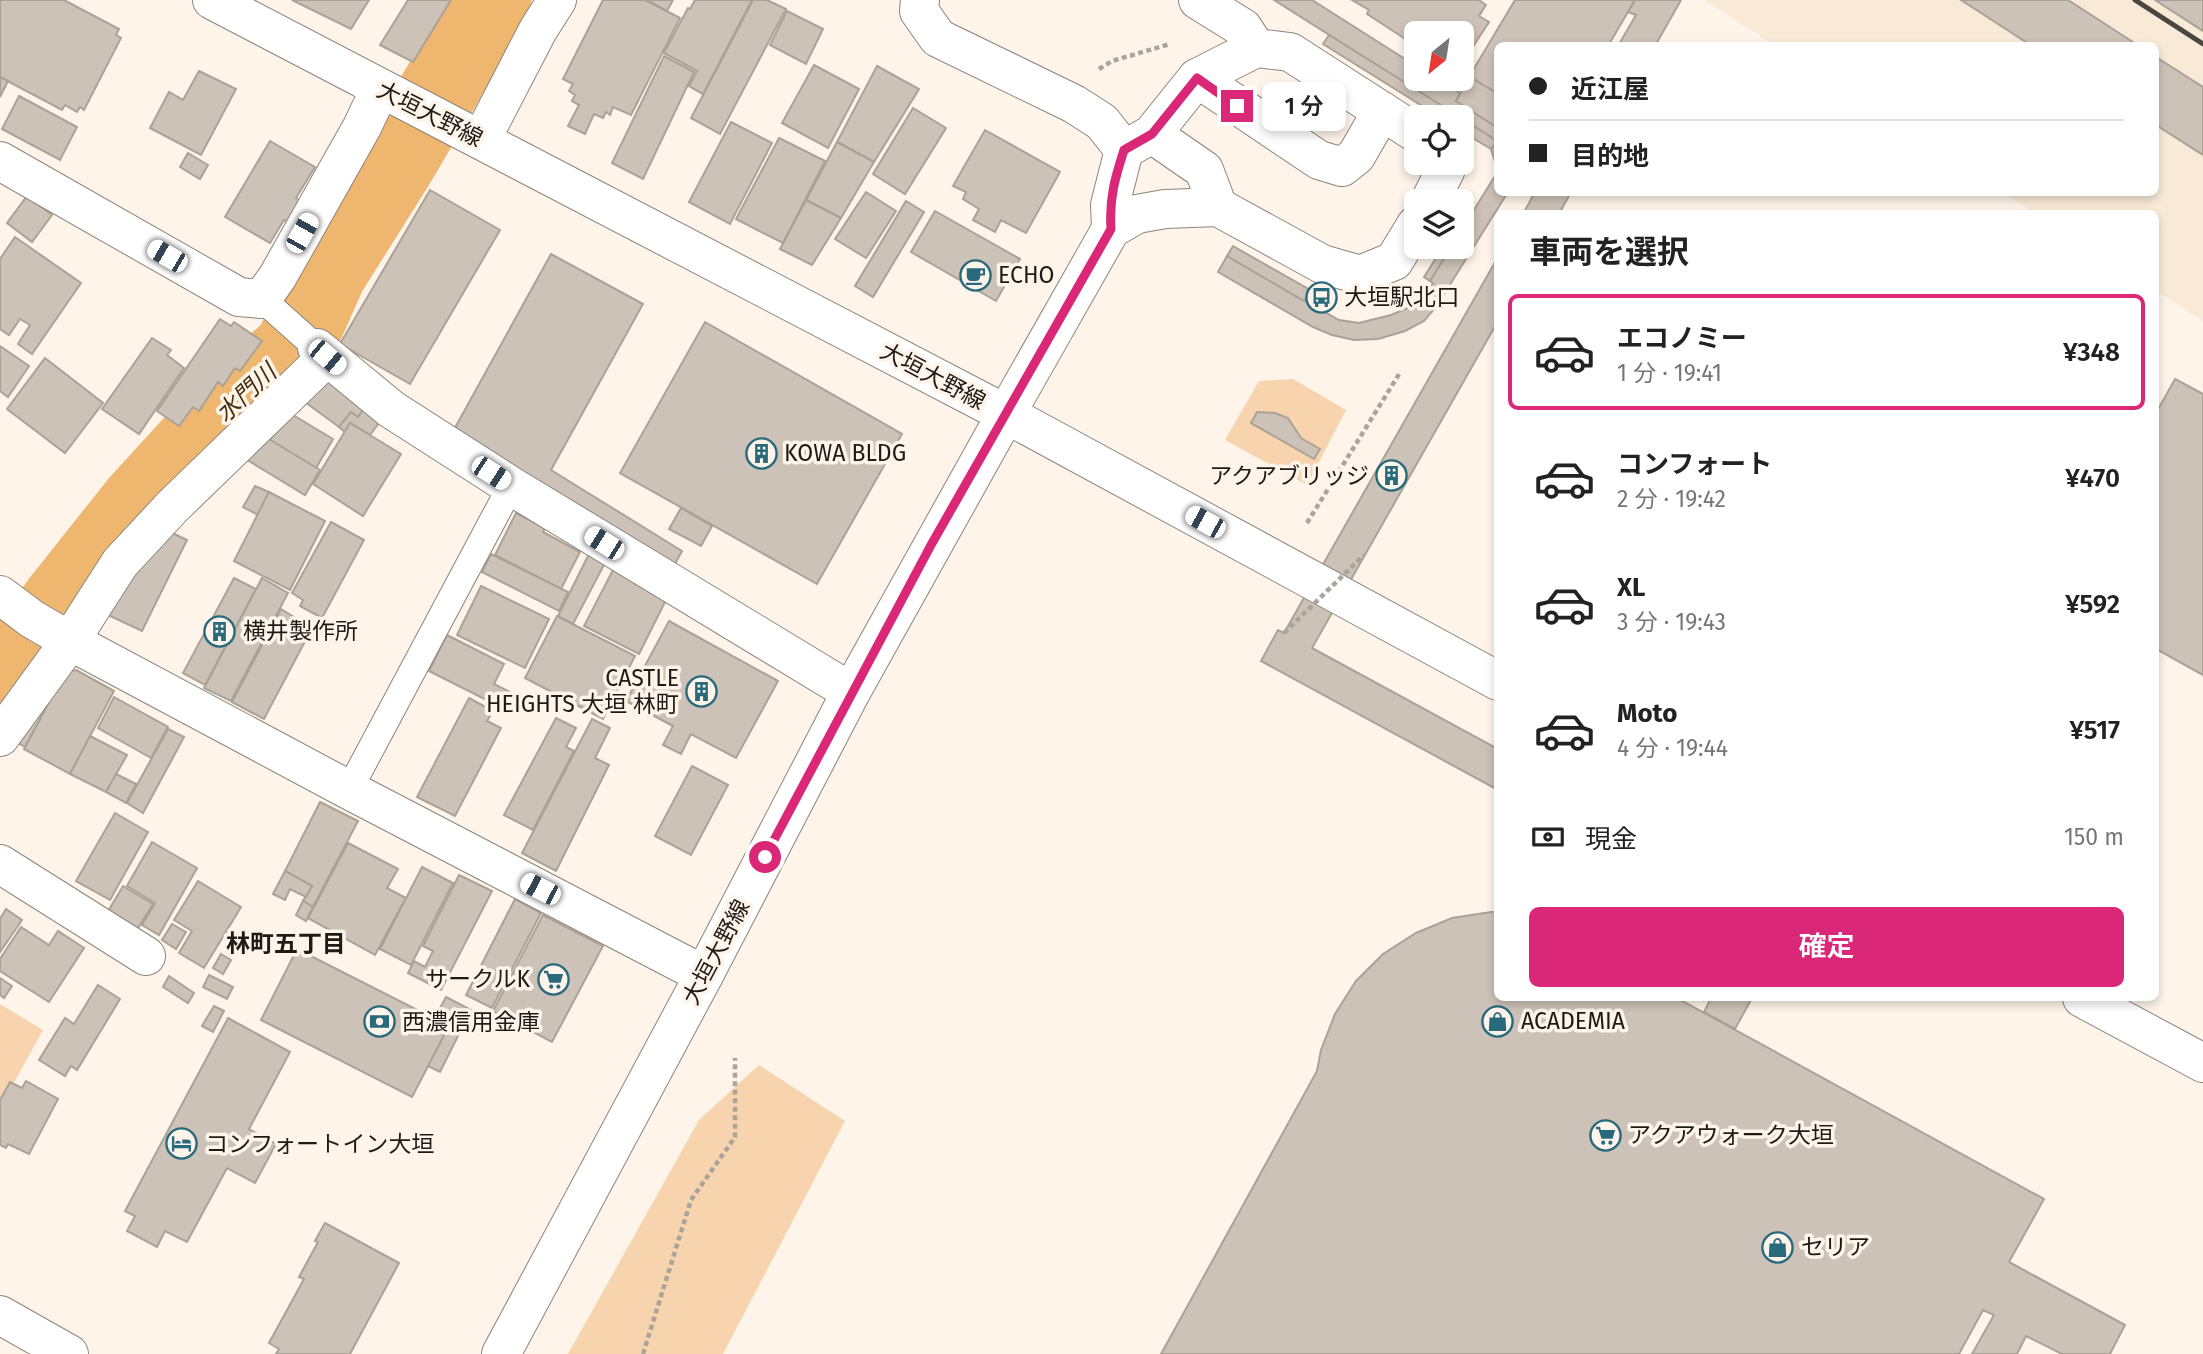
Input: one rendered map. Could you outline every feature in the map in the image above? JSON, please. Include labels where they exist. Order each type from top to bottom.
[{"type":"street","name":"大垣大野線","points":[[212,0],[1006,414],[851,692],[502,1354]]},
{"type":"street","points":[[474,136],[556,0]]},
{"type":"street","points":[[920,0],[919,11],[938,38],[1074,104],[1138,142],[1204,170],[1218,207]]},
{"type":"street","points":[[1198,0],[1243,28],[1256,48]]},
{"type":"street","points":[[1111,229],[1110,205],[1114,182],[1138,142],[1197,78],[1256,48],[1290,52],[1404,125]]},
{"type":"street","points":[[1197,78],[1319,160],[1342,167],[1356,156],[1382,111]]},
{"type":"street","points":[[0,161],[239,297],[268,303],[291,253],[362,127],[387,92]]},
{"type":"street","points":[[1404,245],[1394,261],[1360,275],[1322,264],[1218,207],[1165,209],[1137,214],[1111,229],[1006,414],[1494,679]]},
{"type":"street","points":[[0,737],[53,631],[322,352],[391,409],[511,486],[851,692]]},
{"type":"street","points":[[0,595],[53,631],[349,790],[704,975]]},
{"type":"street","points":[[0,864],[146,956]]},
{"type":"street","points":[[2088,1001],[2203,1063]]},
{"type":"street","points":[[0,1315],[69,1354]]},
{"type":"lane","points":[[268,303],[322,352]]},
{"type":"lane","points":[[349,790],[511,486]]},
{"type":"path","points":[[1091,76],[1097,69],[1112,61],[1177,42]]},
{"type":"path","points":[[1307,523],[1401,371]]},
{"type":"path","points":[[1284,633],[1364,555]]},
{"type":"path","points":[[643,1354],[691,1200],[735,1137],[735,1058]]},
{"type":"shaded area","points":[[1704,0],[2203,0],[2203,321],[2159,293],[2159,210],[2030,210],[2008,196],[2159,196],[2159,42],[1769,42]]},
{"type":"shaded area","points":[[1293,379],[1346,410],[1307,485],[1225,440],[1259,381]]},
{"type":"shaded area","points":[[0,1004],[43,1030],[0,1108]]},
{"type":"shaded area","points":[[759,1065],[845,1121],[723,1354],[568,1354],[699,1120]]},
{"type":"building","points":[[0,0],[64,0],[119,29],[116,35],[121,38],[84,110],[80,107],[77,112],[65,105],[62,110],[0,77]]},
{"type":"building","points":[[292,0],[369,0],[351,29]]},
{"type":"building","points":[[408,0],[451,0],[413,62],[380,45]]},
{"type":"building","points":[[603,0],[645,0],[680,18],[631,115],[613,107],[610,115],[606,112],[603,118],[594,114],[585,134],[568,126],[579,105],[572,101],[575,95],[569,91],[573,84],[563,79]]},
{"type":"building","points":[[647,0],[673,0],[667,11]]},
{"type":"building","points":[[695,0],[752,0],[703,94],[689,86],[697,71],[664,53]]},
{"type":"building","points":[[753,0],[767,0],[786,9],[720,134],[691,118]]},
{"type":"building","points":[[1274,0],[1312,0],[1404,58],[1404,82]]},
{"type":"building","points":[[1352,0],[1479,0],[1486,5],[1479,16],[1489,22],[1474,45],[1474,21],[1404,21],[1404,38],[1367,14],[1369,10]]},
{"type":"building","points":[[1515,0],[1635,0],[1610,42],[1494,42],[1494,92],[1474,80],[1474,69]]},
{"type":"building","points":[[1635,0],[1681,0],[1657,42],[1620,42],[1636,15],[1628,12]]},
{"type":"building","points":[[1961,0],[2068,0],[2133,42],[2026,42]]},
{"type":"building","points":[[2155,0],[2203,0],[2203,31]]},
{"type":"building","points":[[787,11],[823,29],[806,64],[770,45]]},
{"type":"building","points":[[1329,35],[1404,82],[1404,91],[1418,91],[1441,105],[1421,105],[1323,44]]},
{"type":"building","points":[[664,56],[694,72],[643,179],[612,163]]},
{"type":"building","points":[[2159,59],[2203,87],[2203,155],[2159,127]]},
{"type":"building","points":[[814,65],[859,89],[828,148],[782,123]]},
{"type":"building","points":[[877,66],[919,89],[874,162],[837,142]]},
{"type":"building","points":[[199,71],[236,89],[201,155],[150,128],[169,92],[183,100]]},
{"type":"building","points":[[0,77],[8,81],[0,97]]},
{"type":"building","points":[[1474,79],[1494,92],[1494,125],[1474,113],[1474,105],[1462,105],[1456,101],[1462,91],[1474,91]]},
{"type":"building","points":[[1418,91],[1457,91],[1460,93],[1456,101],[1462,105],[1440,105]]},
{"type":"building","points":[[19,96],[77,127],[60,160],[2,129]]},
{"type":"building","points":[[913,108],[946,128],[905,194],[873,174]]},
{"type":"building","points":[[1474,113],[1494,125],[1494,139],[1474,126]]},
{"type":"building","points":[[731,122],[772,143],[730,224],[689,202]]},
{"type":"building","points":[[1474,126],[1494,139],[1491,149],[1474,139]]},
{"type":"building","points":[[985,130],[1060,172],[1026,233],[1001,220],[995,232],[973,220],[979,209],[963,199],[966,192],[953,186]]},
{"type":"building","points":[[779,138],[825,161],[783,243],[736,219]]},
{"type":"building","points":[[270,141],[315,167],[296,198],[304,203],[292,225],[284,220],[270,243],[225,217]]},
{"type":"building","points":[[837,142],[874,162],[841,218],[806,200]]},
{"type":"building","points":[[188,153],[208,165],[200,179],[180,167]]},
{"type":"building","points":[[1494,177],[1494,196],[1505,196],[1497,210],[1494,210],[1494,214],[1474,246],[1474,210]]},
{"type":"building","points":[[430,190],[500,230],[410,384],[340,344]]},
{"type":"building","points":[[866,192],[896,211],[866,258],[835,239]]},
{"type":"building","points":[[27,196],[52,215],[32,242],[7,223]]},
{"type":"building","points":[[1533,196],[1569,196],[1561,210],[1525,210]]},
{"type":"building","points":[[806,200],[841,218],[812,265],[780,249]]},
{"type":"building","points":[[906,201],[924,212],[873,297],[855,286]]},
{"type":"building","points":[[935,211],[1020,259],[996,301],[911,252]]},
{"type":"building","points":[[15,237],[81,283],[32,354],[18,344],[30,325],[20,319],[9,335],[0,329],[0,259]]},
{"type":"building","points":[[1233,246],[1310,290],[1304,301],[1227,256]]},
{"type":"building","points":[[551,254],[643,304],[551,470],[682,551],[671,571],[451,435]]},
{"type":"building","points":[[1227,256],[1339,320],[1359,323],[1408,308],[1427,293],[1433,283],[1430,281],[1444,259],[1466,259],[1424,321],[1405,331],[1378,339],[1354,340],[1313,327],[1218,272]]},
{"type":"building","points":[[1435,259],[1444,259],[1430,281],[1424,277]]},
{"type":"building","name":"アクアブリッジ","points":[[1494,264],[1494,328],[1312,648],[1494,747],[1494,788],[1261,661],[1278,630],[1284,633]]},
{"type":"building","points":[[220,319],[231,326],[234,322],[262,341],[240,371],[235,368],[223,386],[218,382],[199,411],[193,407],[179,426],[157,411]]},
{"type":"building","name":"KOWA BLDG","points":[[705,322],[902,434],[817,584],[620,473]]},
{"type":"building","points":[[152,338],[171,350],[167,355],[184,368],[139,434],[102,409]]},
{"type":"building","points":[[0,346],[29,366],[8,397],[0,391]]},
{"type":"building","points":[[45,358],[103,403],[65,453],[7,409]]},
{"type":"building","points":[[328,371],[369,402],[358,417],[351,412],[339,427],[305,402]]},
{"type":"building","points":[[2175,379],[2203,394],[2203,675],[2159,651],[2159,408]]},
{"type":"building","points":[[369,402],[385,415],[370,435],[350,423],[345,432],[339,427],[351,412],[358,417]]},
{"type":"building","points":[[283,409],[333,439],[316,468],[266,438]]},
{"type":"building","points":[[1257,412],[1275,413],[1288,418],[1301,438],[1320,449],[1314,459],[1251,423]]},
{"type":"building","points":[[350,423],[401,454],[363,516],[313,484]]},
{"type":"building","points":[[259,433],[320,470],[305,495],[244,458]]},
{"type":"building","points":[[255,486],[269,492],[258,515],[243,507]]},
{"type":"building","points":[[269,492],[325,521],[290,590],[234,561]]},
{"type":"building","points":[[681,508],[712,526],[701,546],[669,529]]},
{"type":"building","points":[[516,513],[545,528],[543,532],[580,552],[561,589],[495,555]]},
{"type":"building","points":[[331,522],[364,540],[322,618],[300,606],[303,600],[292,593]]},
{"type":"building","points":[[162,528],[187,540],[142,631],[106,614]]},
{"type":"building","points":[[590,552],[606,561],[573,624],[558,616]]},
{"type":"building","points":[[491,554],[568,592],[559,611],[482,572]]},
{"type":"building","points":[[614,568],[668,596],[639,654],[584,626]]},
{"type":"building","name":"横井製作所","points":[[234,578],[256,589],[205,685],[183,673]]},
{"type":"building","points":[[262,578],[288,593],[231,701],[204,688]]},
{"type":"building","points":[[481,586],[549,619],[525,668],[457,635]]},
{"type":"building","points":[[281,609],[312,628],[264,719],[232,702]]},
{"type":"building","points":[[557,616],[635,656],[603,719],[525,678]]},
{"type":"building","name":"CASTLE HEIGHTS 大垣 林町","points":[[669,621],[778,681],[736,758],[691,734],[681,754],[663,745],[673,726],[626,701]]},
{"type":"building","points":[[447,635],[504,664],[494,684],[516,695],[508,711],[429,671]]},
{"type":"building","points":[[76,670],[114,691],[70,774],[24,749],[48,704],[44,702],[67,672]]},
{"type":"building","points":[[114,697],[168,727],[151,758],[98,728]]},
{"type":"building","points":[[469,698],[493,711],[487,721],[501,728],[455,816],[417,797]]},
{"type":"building","points":[[44,702],[48,704],[25,747],[16,742]]},
{"type":"building","points":[[556,718],[576,728],[566,747],[574,751],[533,830],[504,815]]},
{"type":"building","points":[[592,719],[610,728],[595,758],[609,765],[556,871],[522,853]]},
{"type":"building","points":[[168,729],[184,737],[143,813],[127,803]]},
{"type":"building","points":[[90,736],[127,755],[106,792],[70,774]]},
{"type":"building","points":[[692,766],[728,785],[691,855],[655,836]]},
{"type":"building","points":[[116,774],[136,784],[126,803],[106,792]]},
{"type":"building","points":[[320,802],[358,821],[313,907],[303,901],[312,886],[285,871]]},
{"type":"building","points":[[115,813],[148,832],[110,900],[76,881]]},
{"type":"building","points":[[152,842],[197,868],[159,935],[142,925],[155,903],[127,886]]},
{"type":"building","points":[[348,843],[398,869],[387,888],[406,898],[375,955],[308,918]]},
{"type":"building","points":[[422,867],[453,883],[411,965],[380,949]]},
{"type":"building","points":[[285,871],[312,886],[306,897],[290,889],[285,900],[273,894]]},
{"type":"building","points":[[459,875],[492,891],[441,990],[408,973],[414,961],[425,967],[433,951],[423,946]]},
{"type":"building","points":[[198,881],[241,907],[204,968],[179,953],[192,931],[174,920]]},
{"type":"building","points":[[123,886],[153,904],[137,930],[107,913]]},
{"type":"building","points":[[515,899],[541,913],[492,1008],[466,995]]},
{"type":"building","points":[[303,901],[313,907],[306,921],[296,915]]},
{"type":"building","points":[[6,909],[22,920],[0,952],[0,919]]},
{"type":"building","name":"アクアウォーク大垣","points":[[1494,912],[1494,1001],[1682,1001],[2044,1199],[2009,1262],[2125,1325],[2110,1354],[2062,1354],[2026,1336],[2017,1354],[1972,1354],[1994,1315],[1983,1310],[1959,1354],[1161,1354],[1317,1071],[1321,1050],[1335,1014],[1356,981],[1383,954],[1416,933],[1452,918]]},
{"type":"building","points":[[543,915],[603,946],[552,1042],[493,1011]]},
{"type":"building","points":[[172,924],[186,932],[176,949],[162,940]]},
{"type":"building","points":[[21,927],[49,945],[58,931],[84,948],[49,1002],[0,971],[0,959]]},
{"type":"building","points":[[297,949],[449,1026],[412,1097],[261,1020]]},
{"type":"building","points":[[221,954],[231,960],[223,974],[213,968]]},
{"type":"building","points":[[209,975],[233,987],[227,999],[203,987]]},
{"type":"building","points":[[169,976],[194,993],[188,1003],[163,987]]},
{"type":"building","points":[[0,978],[12,986],[4,998],[0,995]]},
{"type":"building","points":[[98,985],[120,999],[77,1070],[71,1066],[65,1076],[39,1060],[65,1018],[74,1024]]},
{"type":"building","points":[[446,997],[471,1010],[440,1072],[428,1066],[449,1026],[434,1019]]},
{"type":"building","points":[[1710,1001],[1750,1001],[1735,1029],[1704,1012]]},
{"type":"building","points":[[214,1006],[224,1011],[213,1032],[202,1026]]},
{"type":"building","name":"コンフォートイン大垣","points":[[228,1018],[290,1052],[249,1129],[276,1144],[255,1183],[227,1168],[187,1242],[165,1231],[157,1247],[127,1231],[135,1216],[125,1211]]},
{"type":"building","points":[[26,1081],[58,1099],[29,1154],[8,1144],[6,1148],[0,1145],[0,1100],[10,1082],[22,1088]]},
{"type":"building","points":[[325,1223],[399,1263],[350,1354],[276,1354],[279,1349],[269,1343],[304,1279],[299,1277]]},
{"type":"waterway","name":"水門川","points":[[0,685],[64,598],[138,505],[223,412],[294,348],[327,273],[395,165],[492,0]]},
{"type":"railway","points":[[2135,0],[2203,44]]},
{"type":"place","name":"ECHO","points":[[975,275]]},
{"type":"place","name":"大垣駅北口","points":[[1321,297]]},
{"type":"place","name":"KOWA BLDG","points":[[761,453]]},
{"type":"place","name":"アクアブリッジ","points":[[1392,476]]},
{"type":"place","name":"横井製作所","points":[[220,631]]},
{"type":"place","name":"CASTLE HEIGHTS 大垣 林町","points":[[702,691]]},
{"type":"place","name":"サークルK","points":[[553,979]]},
{"type":"place","name":"ACADEMIA","points":[[1498,1021]]},
{"type":"place","name":"西濃信用金庫","points":[[379,1022]]},
{"type":"place","name":"アクアウォーク大垣","points":[[1605,1135]]},
{"type":"place","name":"コンフォートイン大垣","points":[[182,1144]]},
{"type":"place","name":"セリア","points":[[1778,1247]]},
{"type":"district","name":"林町五丁目","points":[[286,944]]},
{"type":"route","points":[[765,857],[931,545],[1111,229],[1110,205],[1124,150],[1152,134],[1197,78],[1237,106]]}]
